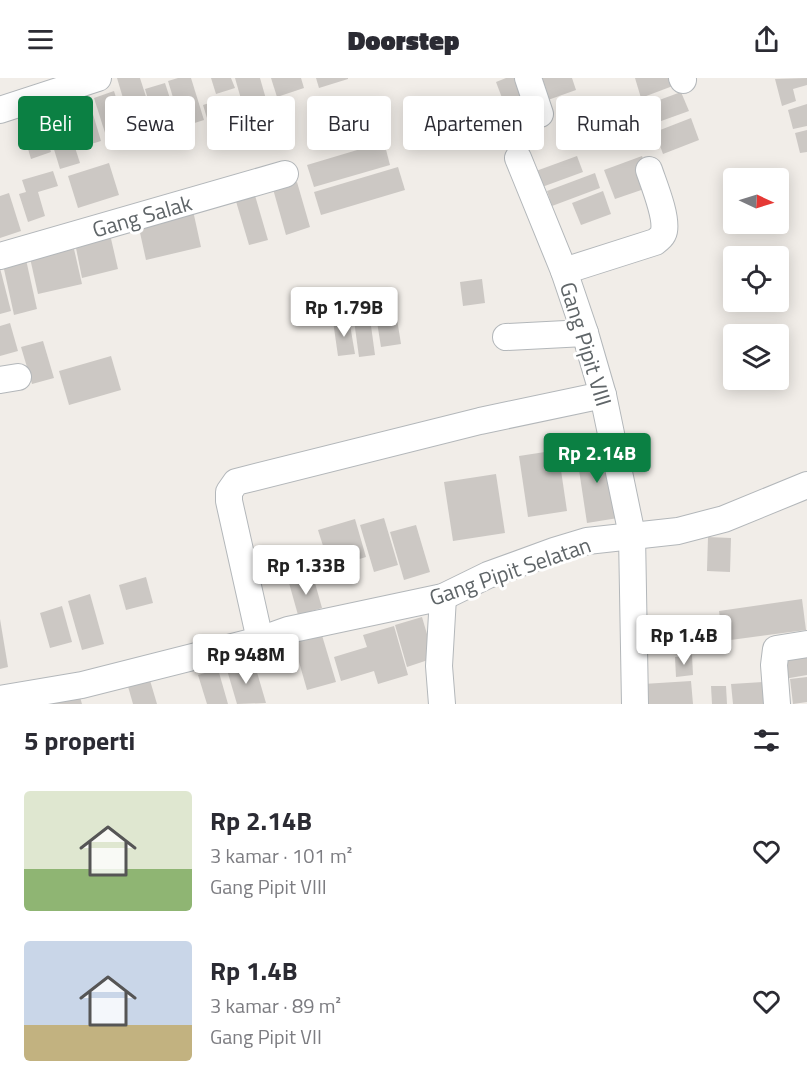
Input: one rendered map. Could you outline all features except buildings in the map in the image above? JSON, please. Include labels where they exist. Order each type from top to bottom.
[{"type":"street","points":[[0,110],[98,78]]},
{"type":"street","points":[[528,78],[534,96]]},
{"type":"street","name":"Gang Pipit VIII","points":[[518,158],[564,271],[603,395],[632,535],[635,704]]},
{"type":"street","points":[[564,271],[655,242],[662,236],[663,217],[649,170]]},
{"type":"street","name":"Gang Salak","points":[[0,256],[285,174]]},
{"type":"street","points":[[506,338],[585,333]]},
{"type":"street","points":[[260,640],[229,501],[229,492],[236,482],[480,421],[603,395]]},
{"type":"street","name":"Gang Pipit Selatan","points":[[0,699],[82,685],[260,640],[288,630],[443,597],[488,575],[554,551],[587,541],[678,531],[724,519],[807,485]]},
{"type":"street","points":[[442,704],[439,666],[443,597]]},
{"type":"street","points":[[777,704],[774,665],[776,649],[807,644]]}]
